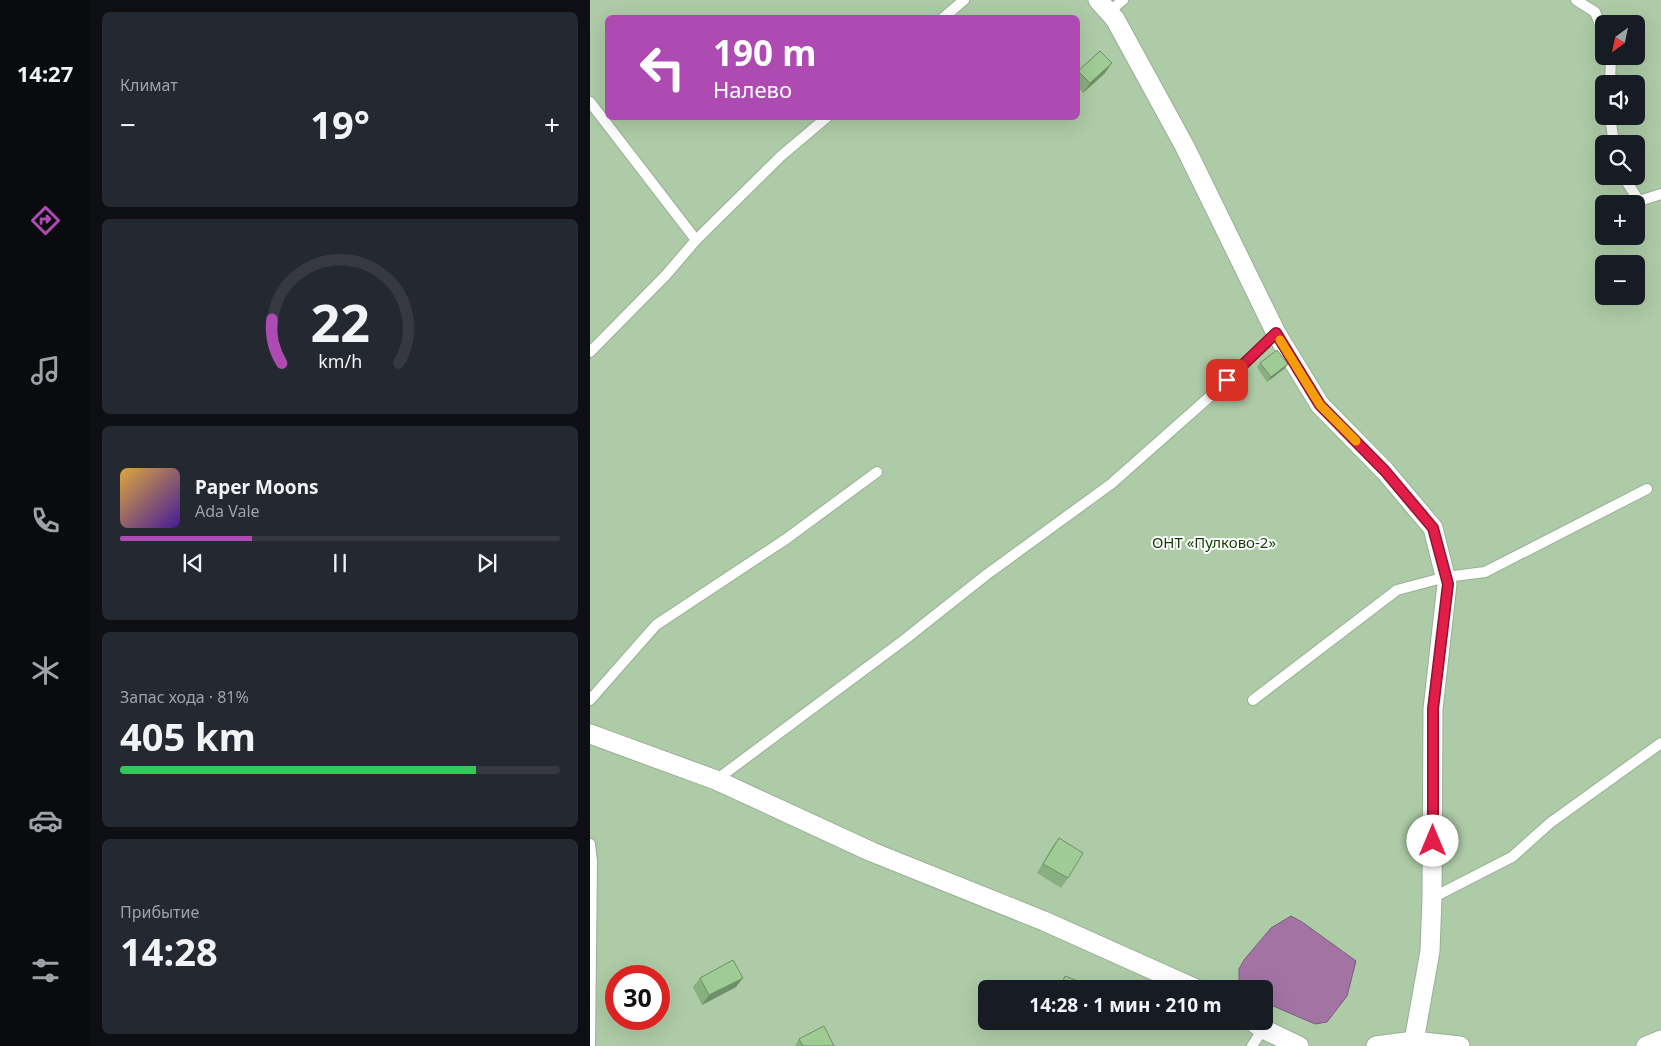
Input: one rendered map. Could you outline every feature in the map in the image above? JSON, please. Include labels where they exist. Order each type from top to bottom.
[{"type":"street","points":[[1103,6],[1115,19],[1184,147],[1276,333],[1320,405],[1385,471],[1433,528],[1448,584],[1433,709],[1430,951],[1414,1041]]},
{"type":"street","points":[[590,734],[716,780],[872,852],[1044,921],[1176,980]]},
{"type":"street","points":[[1268,1030],[1299,1046]]},
{"type":"street","points":[[1646,1046],[1661,1040]]},
{"type":"street","points":[[1376,1046],[1414,1041],[1460,1046]]},
{"type":"lane","points":[[946,15],[964,0]]},
{"type":"lane","points":[[1103,6],[1124,0]]},
{"type":"lane","points":[[1576,0],[1595,12],[1596,15]]},
{"type":"lane","points":[[590,102],[696,240]]},
{"type":"lane","points":[[590,352],[666,275],[696,240],[781,156],[824,120]]},
{"type":"lane","points":[[1629,185],[1639,201],[1661,194]]},
{"type":"lane","points":[[716,780],[897,645],[986,575],[1112,484],[1215,392],[1276,333]]},
{"type":"lane","points":[[590,700],[656,625],[786,539],[877,472]]},
{"type":"lane","points":[[1253,700],[1397,590],[1446,577],[1485,572],[1647,490]]},
{"type":"lane","points":[[1432,898],[1512,857],[1550,823],[1661,743]]},
{"type":"lane","points":[[590,844],[592,862],[590,1046]]},
{"type":"lane","points":[[1252,1046],[1257,1030]]},
{"type":"green space","name":"ОНТ «Пулково-2»","points":[[590,0],[1661,0],[1661,1046],[590,1046]]},
{"type":"shaded area","points":[[1291,916],[1356,961],[1347,996],[1327,1022],[1315,1024],[1273,1006],[1273,980],[1239,980],[1239,969],[1244,960],[1271,928]]},
{"type":"building","points":[[1100,51],[1112,63],[1090,83],[1080,73],[1080,69]]},
{"type":"building","points":[[1277,350],[1288,364],[1271,377],[1260,363]]},
{"type":"building","points":[[1059,838],[1083,853],[1068,878],[1043,864]]},
{"type":"building","points":[[733,960],[743,978],[709,995],[700,978]]},
{"type":"building","points":[[1065,976],[1075,980],[1063,980]]},
{"type":"building","points":[[824,1026],[834,1046],[803,1046],[799,1039]]},
{"type":"slow traffic","points":[[1280,340],[1320,405],[1356,441]]},
{"type":"route","points":[[1227,380],[1276,333],[1320,405],[1385,471],[1433,528],[1448,584],[1433,709],[1433,841]]}]
